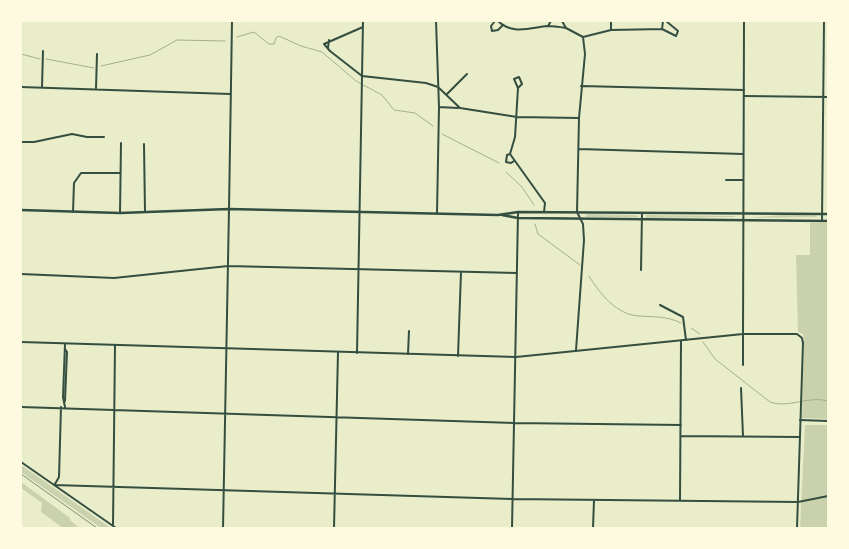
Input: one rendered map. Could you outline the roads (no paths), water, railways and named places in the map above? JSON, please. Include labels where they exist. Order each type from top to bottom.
[{"type":"main road","points":[[21,210],[120,213],[229,209],[498,215],[518,218],[828,221]]},
{"type":"main road","points":[[498,215],[518,212],[828,214]]},
{"type":"street","points":[[223,528],[232,21]]},
{"type":"street","points":[[357,352],[363,21]]},
{"type":"street","points":[[436,21],[439,107],[437,214]]},
{"type":"street","points":[[503,25],[498,30],[492,31],[491,26],[497,21],[519,30],[548,26],[566,28],[583,37],[610,30],[662,29],[674,36],[678,33],[678,30],[665,21],[662,29]]},
{"type":"street","points":[[548,26],[552,21]]},
{"type":"street","points":[[562,21],[566,28]]},
{"type":"street","points":[[610,30],[611,21]]},
{"type":"street","points":[[744,21],[742,154],[744,365]]},
{"type":"street","points":[[822,221],[824,21]]},
{"type":"street","points":[[363,27],[329,40],[324,44],[362,76],[426,83],[438,87],[447,94],[458,108]]},
{"type":"street","points":[[576,350],[584,240],[583,224],[577,212],[581,86],[584,54],[583,37]]},
{"type":"street","points":[[328,48],[329,40]]},
{"type":"street","points":[[42,87],[43,50]]},
{"type":"street","points":[[96,88],[97,54]]},
{"type":"street","points":[[447,94],[467,74]]},
{"type":"street","points":[[581,86],[744,90]]},
{"type":"street","points":[[21,87],[96,88],[230,94]]},
{"type":"street","points":[[514,160],[511,163],[506,162],[507,156],[510,154],[517,117],[518,88]]},
{"type":"street","points":[[744,96],[828,97]]},
{"type":"street","points":[[439,107],[517,117],[580,118]]},
{"type":"street","points":[[21,142],[34,142],[72,134],[87,138],[104,137]]},
{"type":"street","points":[[120,143],[120,213]]},
{"type":"street","points":[[144,144],[144,212]]},
{"type":"street","points":[[579,149],[742,154]]},
{"type":"street","points":[[510,154],[544,203],[544,212]]},
{"type":"street","points":[[73,212],[76,177],[89,172],[120,172]]},
{"type":"street","points":[[726,180],[743,180]]},
{"type":"street","points":[[512,528],[518,212]]},
{"type":"street","points":[[641,270],[642,213]]},
{"type":"street","points":[[21,274],[114,278],[228,266],[518,273]]},
{"type":"street","points":[[458,356],[461,272]]},
{"type":"street","points":[[660,305],[683,317],[686,340]]},
{"type":"street","points":[[408,354],[409,331]]},
{"type":"street","points":[[21,342],[516,357],[743,334],[795,334],[801,336],[803,343],[797,528]]},
{"type":"street","points":[[680,500],[681,341]]},
{"type":"street","points":[[65,344],[63,397],[65,408]]},
{"type":"street","points":[[112,525],[115,345]]},
{"type":"street","points":[[334,528],[338,352]]},
{"type":"street","points":[[742,388],[743,436]]},
{"type":"street","points":[[21,406],[514,423],[680,425]]},
{"type":"street","points":[[54,485],[59,477],[61,407]]},
{"type":"street","points":[[800,420],[828,421]]},
{"type":"street","points":[[681,436],[800,437]]},
{"type":"street","points":[[21,462],[116,528]]},
{"type":"street","points":[[54,485],[512,499],[798,502],[828,496]]},
{"type":"street","points":[[593,528],[594,500]]},
{"type":"waterway","points":[[237,37],[254,32],[269,44],[274,44],[279,36],[301,46],[322,52],[356,81],[382,95],[394,110],[415,113],[433,126]]},
{"type":"waterway","points":[[101,66],[150,55],[177,40],[225,41]]},
{"type":"waterway","points":[[21,54],[40,59]]},
{"type":"waterway","points":[[46,59],[94,68]]},
{"type":"waterway","points":[[442,134],[499,163]]},
{"type":"waterway","points":[[506,172],[522,187],[534,205]]},
{"type":"waterway","points":[[535,224],[538,234],[580,265]]},
{"type":"waterway","points":[[589,276],[598,290],[616,308],[623,312],[631,315],[666,318],[681,323]]},
{"type":"waterway","points":[[691,328],[700,334]]},
{"type":"waterway","points":[[703,342],[715,359],[770,402],[784,404],[813,400],[828,401]]},
{"type":"railway","points":[[21,474],[97,528]]}]
